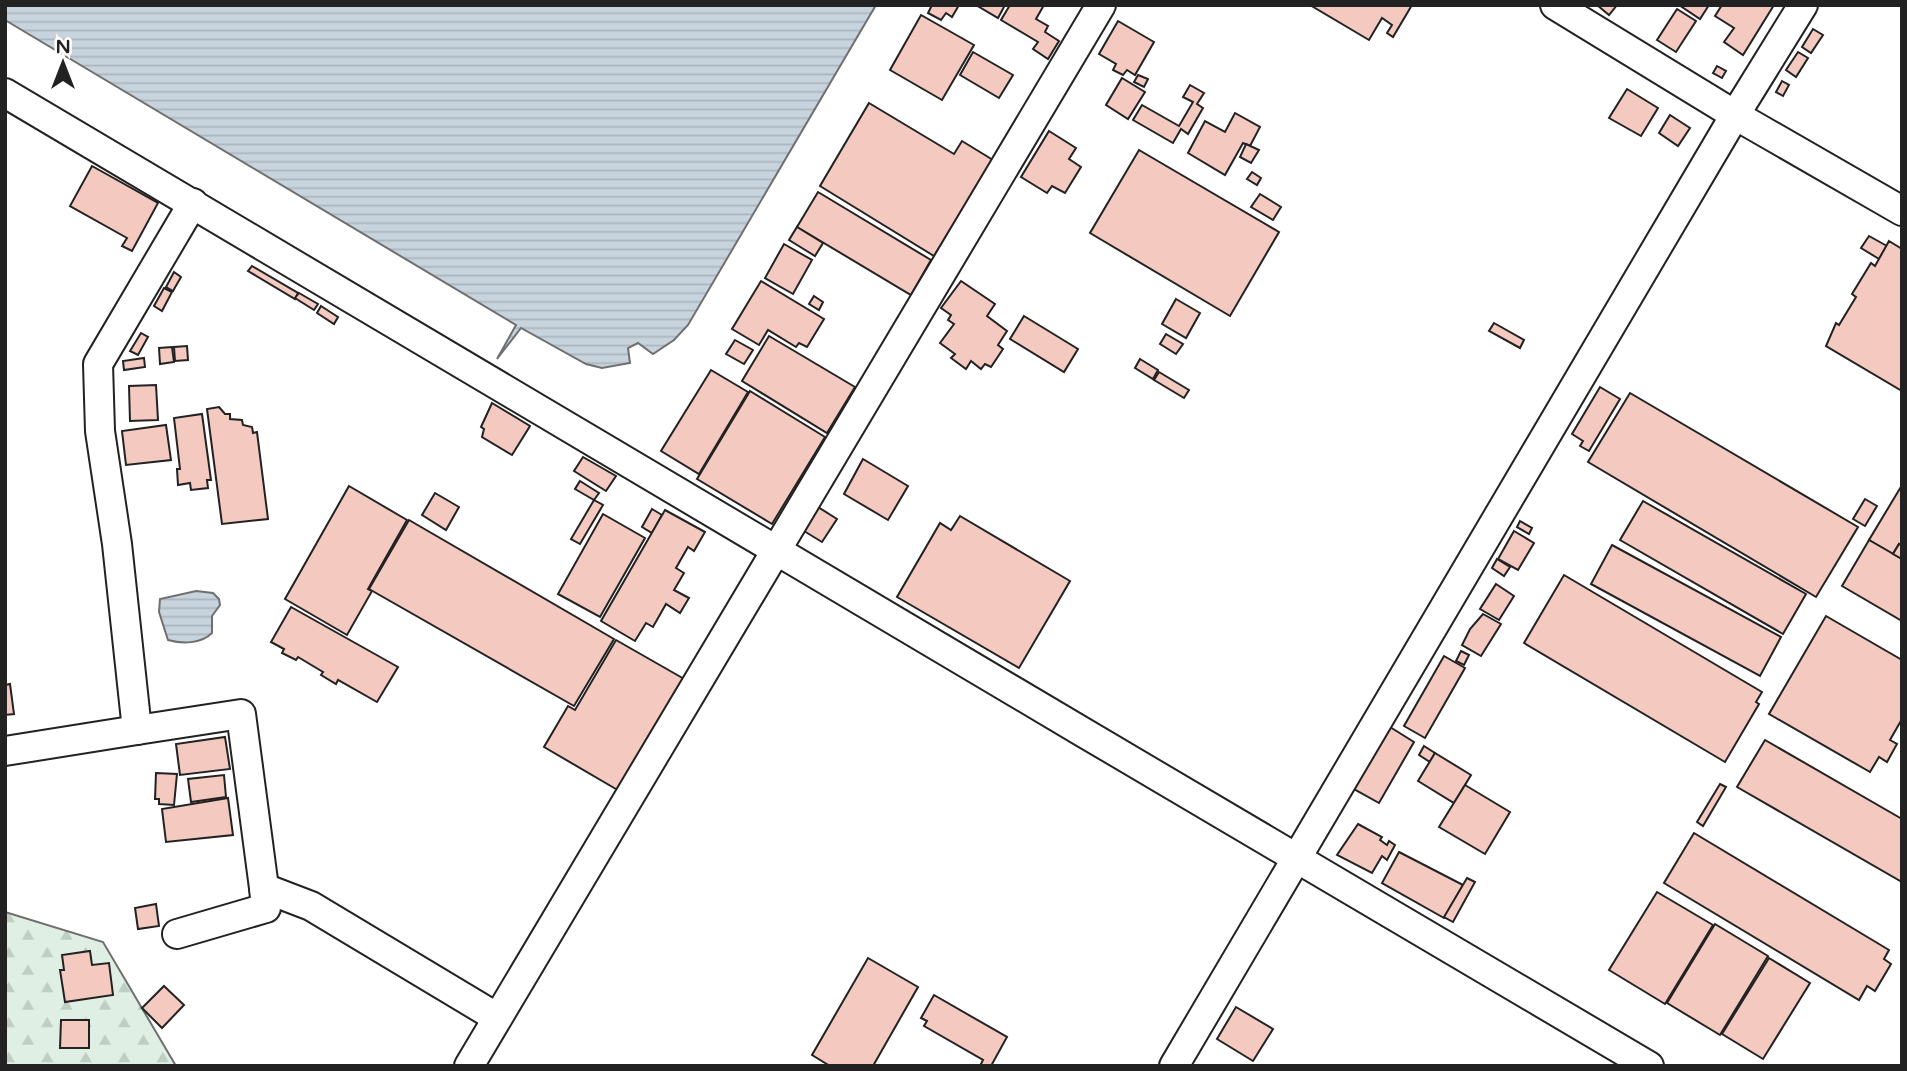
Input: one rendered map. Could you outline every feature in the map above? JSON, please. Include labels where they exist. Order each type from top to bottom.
[{"type":"street","points":[[469,1066],[1101,5]]},
{"type":"street","points":[[1555,5],[1735,116],[1902,211]]},
{"type":"street","points":[[1174,1066],[1294,859],[1803,5]]},
{"type":"street","points":[[5,93],[776,548],[1294,859],[1649,1066]]},
{"type":"street","points":[[137,730],[117,544],[100,431],[99,364],[193,203]]},
{"type":"street","points":[[5,751],[240,714],[266,908],[177,934]]},
{"type":"street","points":[[264,888],[311,906],[496,1017]]},
{"type":"green space","points":[[5,912],[103,942],[176,1066],[5,1066]]},
{"type":"shaded area","points":[[5,5],[876,5],[688,325],[674,340],[653,354],[638,343],[628,348],[630,363],[602,368],[586,364],[521,328],[497,359],[516,325],[5,20]]},
{"type":"shaded area","points":[[196,591],[213,593],[219,599],[220,605],[212,616],[212,633],[208,637],[191,642],[168,640],[159,612],[160,599]]},
{"type":"building","points":[[932,5],[959,5],[952,17],[946,13],[941,20],[928,13]]},
{"type":"building","points":[[976,5],[1005,5],[998,18]]},
{"type":"building","points":[[1010,5],[1044,5],[1036,19],[1048,26],[1045,32],[1059,41],[1048,59],[1033,49],[1038,42],[1001,20]]},
{"type":"building","points":[[1310,5],[1412,5],[1393,37],[1387,33],[1392,25],[1382,18],[1369,40]]},
{"type":"building","points":[[1597,5],[1617,5],[1609,15]]},
{"type":"building","points":[[1679,5],[1709,5],[1700,19]]},
{"type":"building","points":[[1722,5],[1774,5],[1743,55],[1724,42],[1734,28],[1715,16]]},
{"type":"building","points":[[1677,9],[1696,21],[1676,52],[1657,40]]},
{"type":"building","points":[[921,15],[974,45],[942,100],[890,70]]},
{"type":"building","points":[[1118,21],[1154,42],[1135,75],[1127,70],[1123,75],[1113,70],[1116,64],[1099,54]]},
{"type":"building","points":[[1813,29],[1823,35],[1811,53],[1802,47]]},
{"type":"building","points":[[973,52],[1013,75],[999,98],[960,75]]},
{"type":"building","points":[[1798,52],[1808,58],[1796,77],[1786,70]]},
{"type":"building","points":[[1717,66],[1726,71],[1722,78],[1713,73]]},
{"type":"building","points":[[1138,75],[1148,79],[1144,87],[1134,82]]},
{"type":"building","points":[[1122,78],[1145,92],[1128,119],[1106,105]]},
{"type":"building","points":[[1782,81],[1789,85],[1783,96],[1776,92]]},
{"type":"building","points":[[1190,85],[1204,93],[1197,104],[1203,108],[1188,134],[1181,129],[1173,143],[1133,120],[1142,105],[1179,126],[1193,102],[1183,97]]},
{"type":"building","points":[[1627,89],[1658,108],[1641,136],[1609,118]]},
{"type":"building","points":[[869,103],[954,154],[962,141],[993,160],[934,256],[820,186]]},
{"type":"building","points":[[1235,113],[1260,127],[1250,146],[1243,143],[1225,175],[1188,153],[1205,121],[1225,132]]},
{"type":"building","points":[[1670,115],[1690,128],[1678,146],[1659,133]]},
{"type":"building","points":[[1049,131],[1076,148],[1069,159],[1081,167],[1065,193],[1052,186],[1047,193],[1021,177]]},
{"type":"building","points":[[1246,144],[1259,150],[1251,163],[1240,157]]},
{"type":"building","points":[[1139,150],[1279,232],[1230,316],[1090,233]]},
{"type":"building","points":[[92,166],[158,203],[132,251],[122,246],[127,238],[70,206]]},
{"type":"building","points":[[1252,172],[1261,178],[1257,185],[1247,179]]},
{"type":"building","points":[[818,192],[931,260],[911,295],[797,227]]},
{"type":"building","points":[[1260,194],[1281,207],[1273,220],[1251,207]]},
{"type":"building","points":[[797,227],[823,243],[815,256],[789,240]]},
{"type":"building","points":[[1869,236],[1887,246],[1879,259],[1861,248]]},
{"type":"building","points":[[1889,241],[1902,249],[1902,391],[1826,346],[1836,323],[1839,325],[1856,297],[1852,294],[1871,263],[1875,266]]},
{"type":"building","points":[[784,244],[812,260],[793,294],[765,278]]},
{"type":"building","points":[[252,266],[298,293],[295,299],[248,271]]},
{"type":"building","points":[[174,272],[181,277],[173,291],[166,287]]},
{"type":"building","points":[[761,281],[824,319],[807,347],[799,343],[796,347],[768,330],[759,345],[732,329]]},
{"type":"building","points":[[961,281],[995,304],[987,316],[1007,331],[998,345],[1003,349],[991,367],[985,364],[981,369],[971,361],[966,369],[951,358],[955,354],[940,343],[954,324],[948,320],[951,315],[941,308]]},
{"type":"building","points":[[164,288],[172,292],[162,311],[154,306]]},
{"type":"building","points":[[299,293],[318,304],[314,310],[295,298]]},
{"type":"building","points":[[814,296],[823,302],[819,310],[809,304]]},
{"type":"building","points":[[1176,299],[1200,313],[1186,338],[1162,324]]},
{"type":"building","points":[[321,306],[338,317],[334,324],[317,313]]},
{"type":"building","points":[[1024,316],[1078,349],[1064,372],[1010,339]]},
{"type":"building","points":[[1494,323],[1524,340],[1520,348],[1489,331]]},
{"type":"building","points":[[141,333],[148,337],[138,355],[130,351]]},
{"type":"building","points":[[1166,334],[1183,344],[1176,354],[1160,344]]},
{"type":"building","points":[[769,336],[855,387],[827,433],[742,381]]},
{"type":"building","points":[[735,340],[753,350],[744,364],[726,354]]},
{"type":"building","points":[[187,346],[188,360],[175,361],[174,347]]},
{"type":"building","points":[[172,347],[174,362],[160,364],[159,348]]},
{"type":"building","points":[[144,358],[145,367],[124,370],[123,361]]},
{"type":"building","points":[[1140,359],[1158,370],[1153,379],[1135,368]]},
{"type":"building","points":[[711,370],[748,392],[699,474],[661,451]]},
{"type":"building","points":[[1159,372],[1189,390],[1184,398],[1154,380]]},
{"type":"building","points":[[156,385],[158,420],[130,421],[129,386]]},
{"type":"building","points":[[1600,387],[1620,399],[1589,451],[1580,446],[1583,441],[1572,434]]},
{"type":"building","points":[[750,391],[825,437],[772,524],[697,479]]},
{"type":"building","points":[[1630,393],[1858,527],[1816,597],[1588,462]]},
{"type":"building","points":[[492,403],[530,426],[512,455],[482,437],[484,429],[481,427]]},
{"type":"building","points":[[219,407],[225,414],[230,414],[230,419],[242,420],[243,425],[252,427],[253,433],[257,432],[268,519],[222,524],[207,409]]},
{"type":"building","points":[[202,414],[211,480],[207,480],[208,488],[191,490],[190,483],[178,485],[177,469],[180,469],[174,418]]},
{"type":"building","points":[[166,425],[171,460],[126,465],[122,431]]},
{"type":"building","points":[[583,457],[616,476],[606,491],[574,471]]},
{"type":"building","points":[[863,459],[908,486],[888,520],[844,494]]},
{"type":"building","points":[[580,481],[599,493],[594,500],[575,489]]},
{"type":"building","points":[[1902,485],[1902,546],[1899,544],[1893,554],[1869,540]]},
{"type":"building","points":[[349,486],[407,520],[368,589],[372,591],[347,635],[285,599]]},
{"type":"building","points":[[435,493],[459,507],[446,530],[422,515]]},
{"type":"building","points":[[1865,499],[1877,506],[1865,526],[1853,519]]},
{"type":"building","points":[[594,500],[603,505],[580,544],[571,539]]},
{"type":"building","points":[[1643,501],[1806,594],[1783,634],[1620,540]]},
{"type":"building","points":[[818,507],[837,519],[822,542],[804,531]]},
{"type":"building","points":[[652,509],[662,515],[652,533],[642,527]]},
{"type":"building","points":[[665,510],[705,532],[694,551],[688,547],[676,568],[684,573],[674,590],[689,598],[680,613],[666,604],[653,627],[646,623],[635,641],[601,621]]},
{"type":"building","points":[[603,514],[645,538],[600,617],[558,594]]},
{"type":"building","points":[[960,516],[1070,581],[1019,668],[897,597],[940,523],[951,530]]},
{"type":"building","points":[[409,520],[614,639],[574,706],[369,589]]},
{"type":"building","points":[[1520,521],[1532,528],[1529,534],[1517,527]]},
{"type":"building","points":[[1514,531],[1534,543],[1518,570],[1498,559]]},
{"type":"building","points":[[1869,540],[1902,559],[1902,621],[1842,586]]},
{"type":"building","points":[[1899,544],[1902,546],[1902,559],[1893,554]]},
{"type":"building","points":[[1612,545],[1781,637],[1760,676],[1591,584]]},
{"type":"building","points":[[1497,559],[1510,567],[1504,576],[1492,568]]},
{"type":"building","points":[[1564,575],[1762,692],[1756,702],[1759,704],[1725,762],[1524,643]]},
{"type":"building","points":[[1496,584],[1514,596],[1499,620],[1480,609]]},
{"type":"building","points":[[291,607],[398,667],[377,702],[338,680],[336,684],[321,675],[323,672],[298,657],[296,660],[282,653],[284,649],[271,642]]},
{"type":"building","points":[[1483,614],[1501,624],[1481,656],[1462,645],[1470,629]]},
{"type":"building","points":[[1826,616],[1902,660],[1902,719],[1890,740],[1897,744],[1887,762],[1879,757],[1870,772],[1769,714]]},
{"type":"building","points":[[616,640],[686,680],[621,792],[544,747],[568,706],[575,710]]},
{"type":"building","points":[[1461,651],[1469,655],[1464,665],[1456,661]]},
{"type":"building","points":[[1444,656],[1465,668],[1425,738],[1404,726]]},
{"type":"building","points":[[10,684],[14,714],[5,715],[5,685]]},
{"type":"building","points":[[1390,727],[1414,742],[1379,803],[1354,789]]},
{"type":"building","points":[[225,737],[230,769],[180,775],[176,744]]},
{"type":"building","points":[[1765,740],[1902,819],[1902,882],[1737,787]]},
{"type":"building","points":[[1424,746],[1435,753],[1430,762],[1419,755]]},
{"type":"building","points":[[1435,753],[1471,775],[1454,803],[1418,781]]},
{"type":"building","points":[[156,773],[177,774],[174,805],[159,804],[159,799],[155,799]]},
{"type":"building","points":[[224,775],[226,797],[191,802],[188,779]]},
{"type":"building","points":[[1720,784],[1726,787],[1703,826],[1697,822]]},
{"type":"building","points":[[1465,785],[1510,812],[1485,854],[1439,827]]},
{"type":"building","points":[[228,798],[233,835],[166,842],[162,809]]},
{"type":"building","points":[[1358,824],[1382,837],[1380,840],[1387,845],[1389,841],[1395,845],[1387,860],[1382,856],[1372,873],[1337,855]]},
{"type":"building","points":[[1694,833],[1889,950],[1884,959],[1891,964],[1875,991],[1867,986],[1859,1000],[1664,883]]},
{"type":"building","points":[[1399,852],[1463,885],[1444,918],[1382,883]]},
{"type":"building","points":[[1467,878],[1475,882],[1453,922],[1444,917]]},
{"type":"building","points":[[1657,892],[1713,925],[1665,1004],[1609,970]]},
{"type":"building","points":[[156,904],[159,926],[138,929],[135,908]]},
{"type":"building","points":[[1715,924],[1768,956],[1720,1035],[1667,1003]]},
{"type":"building","points":[[90,951],[92,965],[109,963],[113,995],[65,1002],[60,970],[64,970],[62,955]]},
{"type":"building","points":[[868,958],[918,987],[873,1066],[830,1066],[812,1055]]},
{"type":"building","points":[[1769,958],[1810,983],[1763,1059],[1722,1034]]},
{"type":"building","points":[[164,986],[184,1005],[162,1028],[142,1008]]},
{"type":"building","points":[[934,995],[1007,1037],[991,1066],[980,1066],[983,1060],[924,1026],[927,1021],[921,1018]]},
{"type":"building","points":[[1236,1007],[1273,1029],[1253,1061],[1217,1039]]},
{"type":"building","points":[[61,1020],[89,1020],[89,1048],[60,1048]]}]
